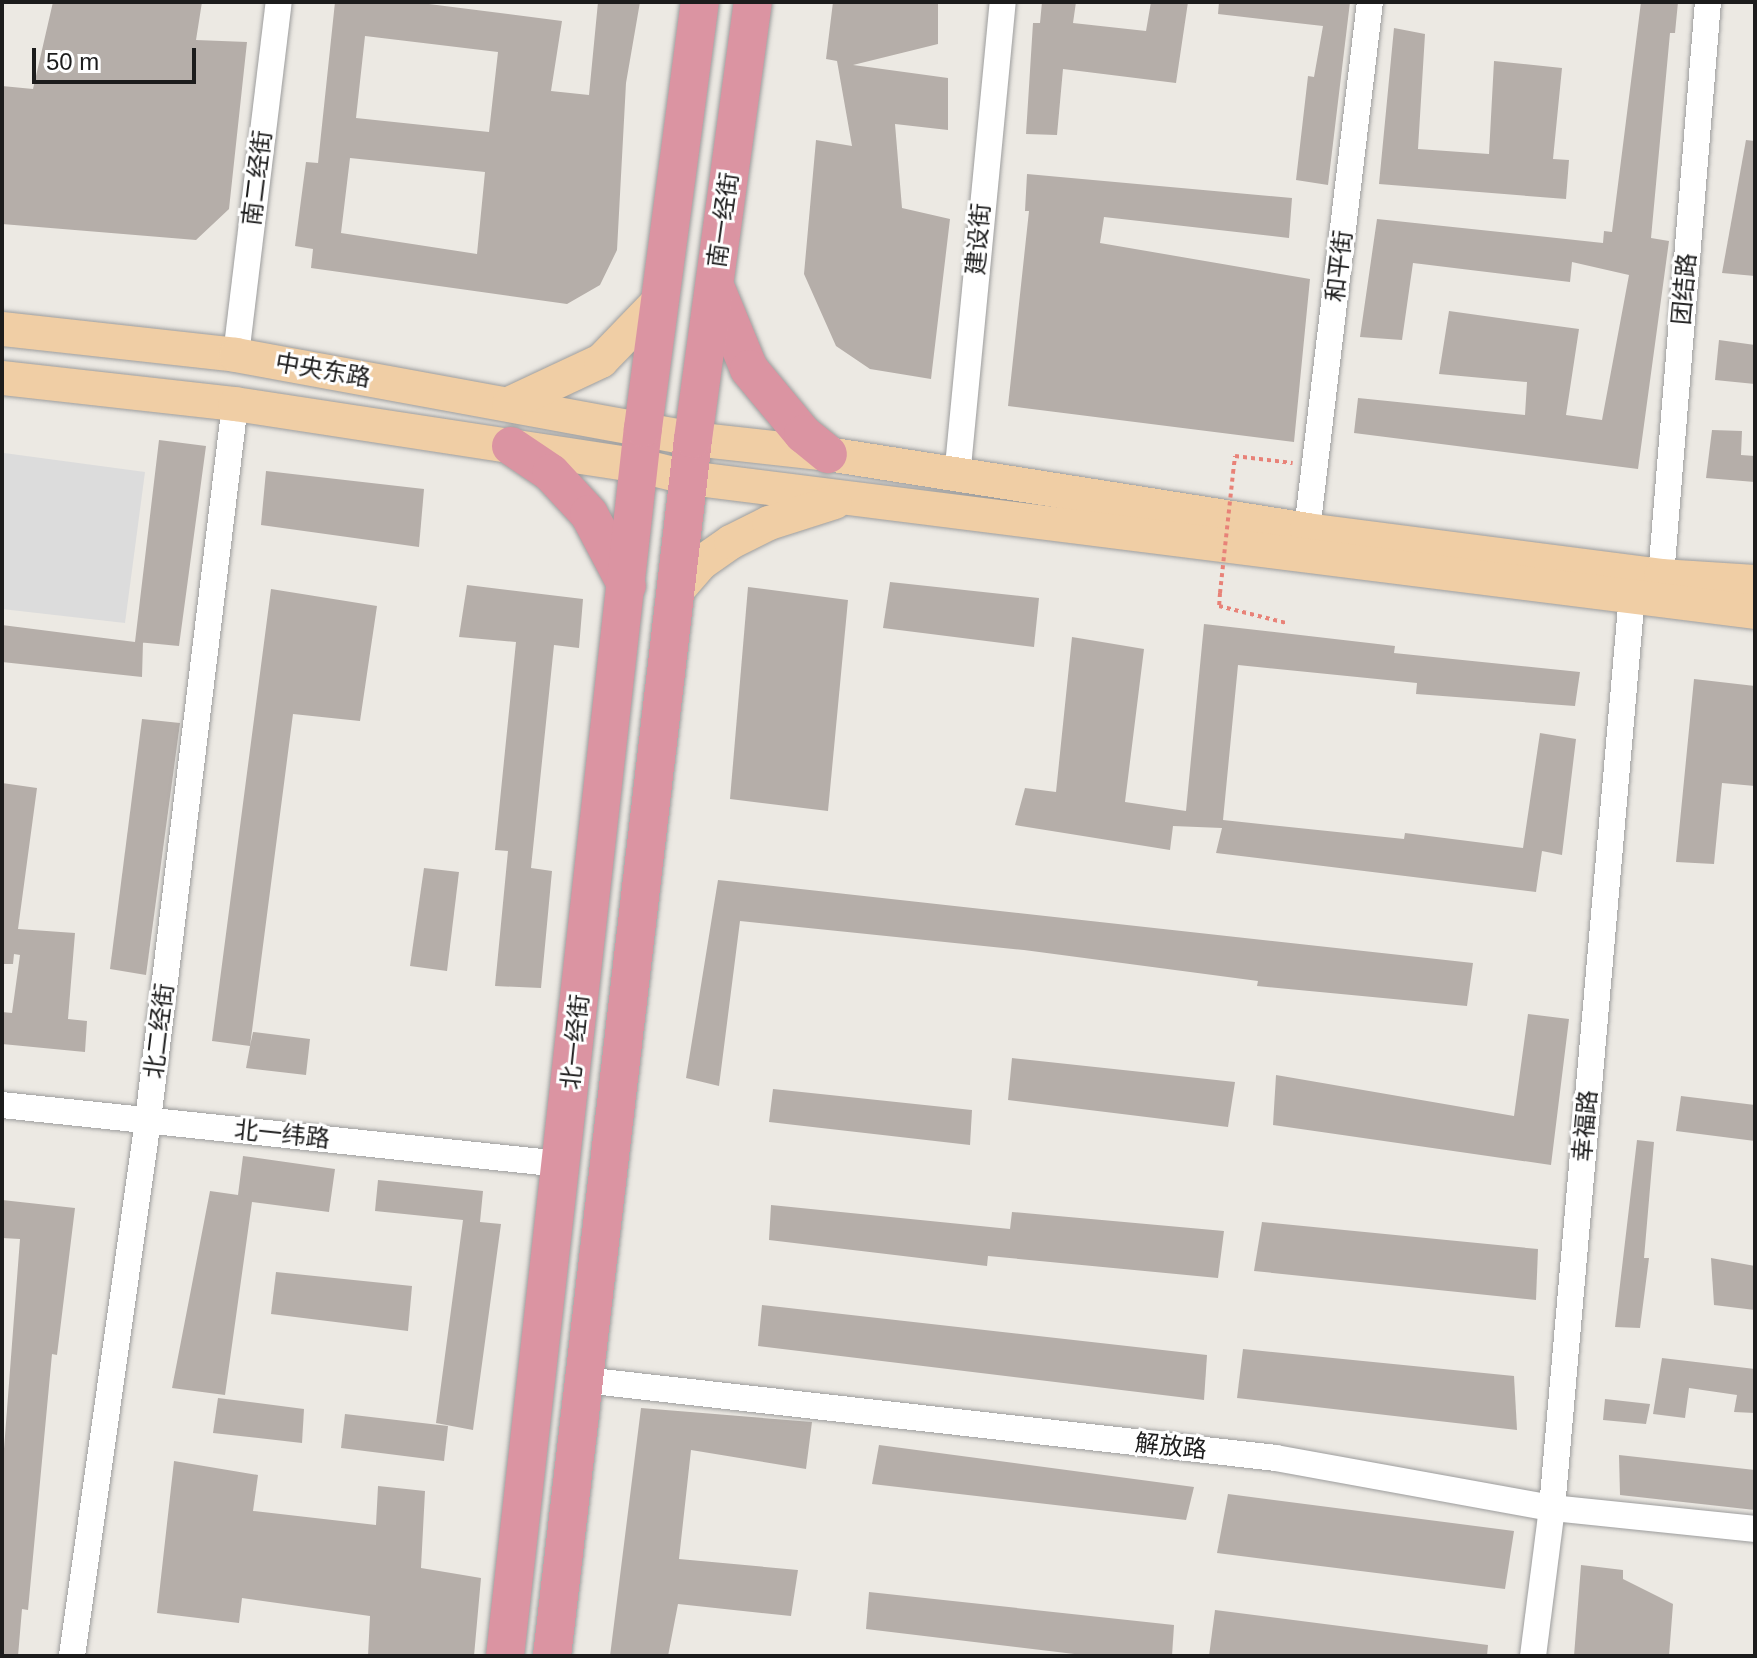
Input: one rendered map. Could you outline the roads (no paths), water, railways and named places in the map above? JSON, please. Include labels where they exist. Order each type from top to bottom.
[{"type":"highway","points":[[643,428],[700,2]]},
{"type":"highway","name":"南一经街","points":[[693,439],[753,2]]},
{"type":"highway","points":[[715,280],[722,309],[749,369],[803,434],[828,454]]},
{"type":"highway","name":"北一经街","points":[[505,1656],[643,428]]},
{"type":"highway","name":"北一经街","points":[[552,1656],[693,439]]},
{"type":"highway","points":[[511,446],[551,473],[589,514],[627,586]]},
{"type":"main road","points":[[509,404],[601,361],[660,300]]},
{"type":"main road","name":"中央东路","points":[[2,329],[236,355],[693,439],[828,454],[957,477],[1307,530],[1661,576],[1755,582]]},
{"type":"main road","name":"中央东路","points":[[2,378],[235,404],[641,466],[689,478],[1755,612]]},
{"type":"main road","points":[[675,593],[701,563],[731,542],[769,523],[847,498]]},
{"type":"street","name":"南二经街","points":[[236,355],[279,2]]},
{"type":"street","name":"建设街","points":[[957,477],[1003,2]]},
{"type":"street","name":"和平街","points":[[1307,530],[1370,2]]},
{"type":"street","name":"团结路","points":[[1661,576],[1708,2]]},
{"type":"street","name":"北二经街","points":[[72,1656],[148,1120],[235,404]]},
{"type":"street","name":"幸福路","points":[[1533,1656],[1552,1508],[1632,596]]},
{"type":"street","name":"北一纬路","points":[[2,1105],[561,1164]]},
{"type":"street","name":"解放路","points":[[584,1380],[1276,1458],[1552,1508],[1755,1529]]}]
